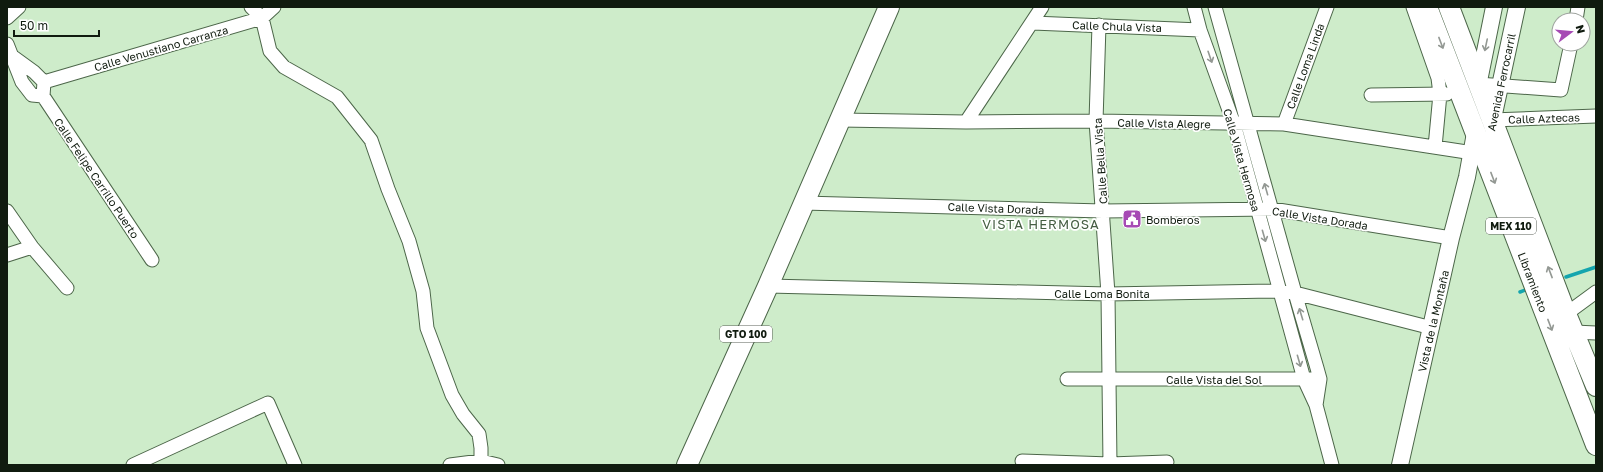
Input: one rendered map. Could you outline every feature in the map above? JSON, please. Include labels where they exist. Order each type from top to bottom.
[{"type":"main road","name":"GTO 100","points":[[687,465],[768,286],[889,7]]},
{"type":"main road","name":"Libramiento","points":[[1427,7],[1475,132],[1479,155],[1596,445]]},
{"type":"main road","name":"Libramiento","points":[[1449,7],[1570,323],[1596,386]]},
{"type":"street","points":[[7,18],[19,7]]},
{"type":"street","points":[[251,7],[262,18],[270,51],[284,67],[337,97],[371,140],[388,189],[409,241],[423,291],[427,328],[452,395],[462,414],[479,434],[481,462]]},
{"type":"street","name":"Calle Venustiano Carranza","points":[[44,82],[262,18],[274,7]]},
{"type":"street","points":[[966,122],[1033,23],[1042,7]]},
{"type":"street","name":"Calle Vista Hermosa","points":[[1194,7],[1200,30],[1234,124],[1256,210],[1304,379],[1316,405],[1332,465]]},
{"type":"street","name":"Calle Vista Hermosa","points":[[1215,7],[1320,379],[1316,405]]},
{"type":"street","name":"Calle Loma Linda","points":[[1284,124],[1327,7]]},
{"type":"street","points":[[1412,7],[1438,78],[1440,94],[1435,147]]},
{"type":"street","name":"Avenida Ferrocarril","points":[[1475,132],[1478,84],[1494,7]]},
{"type":"street","name":"Avenida Ferrocarril","points":[[1479,155],[1492,120],[1517,7]]},
{"type":"street","name":"Calle Chula Vista","points":[[1033,23],[1200,30]]},
{"type":"street","name":"Calle Bella Vista","points":[[1100,25],[1096,121],[1104,211],[1108,294],[1110,464]]},
{"type":"street","points":[[7,44],[22,82],[32,95],[43,96],[44,82],[34,72],[12,56]]},
{"type":"street","points":[[1478,84],[1561,90],[1569,52]]},
{"type":"street","points":[[1371,95],[1461,95]]},
{"type":"street","name":"Calle Felipe Carrillo Puerto","points":[[43,96],[152,260]]},
{"type":"street","name":"Calle Aztecas","points":[[1492,120],[1596,116]]},
{"type":"street","name":"Calle Vista Alegre","points":[[840,120],[966,122],[1096,121],[1284,124],[1479,155]]},
{"type":"street","name":"Vista de la Montaña","points":[[1400,465],[1451,238],[1467,178],[1479,155]]},
{"type":"street","name":"Calle Vista Dorada","points":[[803,203],[1104,211],[1272,209],[1451,238]]},
{"type":"street","points":[[7,211],[32,247],[67,288]]},
{"type":"street","points":[[7,255],[32,247]]},
{"type":"street","name":"Calle Loma Bonita","points":[[768,286],[1108,294],[1280,291],[1295,293],[1432,328]]},
{"type":"street","points":[[1596,292],[1570,323],[1596,333]]},
{"type":"street","name":"Calle Vista del Sol","points":[[1067,379],[1320,379]]},
{"type":"street","points":[[133,465],[268,402],[295,465]]},
{"type":"street","points":[[450,465],[481,462],[498,465]]},
{"type":"street","points":[[1022,462],[1110,464],[1167,462]]},
{"type":"waterway","points":[[1566,277],[1596,267]]},
{"type":"waterway","points":[[1520,292],[1528,289]]},
{"type":"place","name":"Bomberos","points":[[1132,219]]},
{"type":"district","name":"VISTA HERMOSA","points":[[1041,224]]}]
